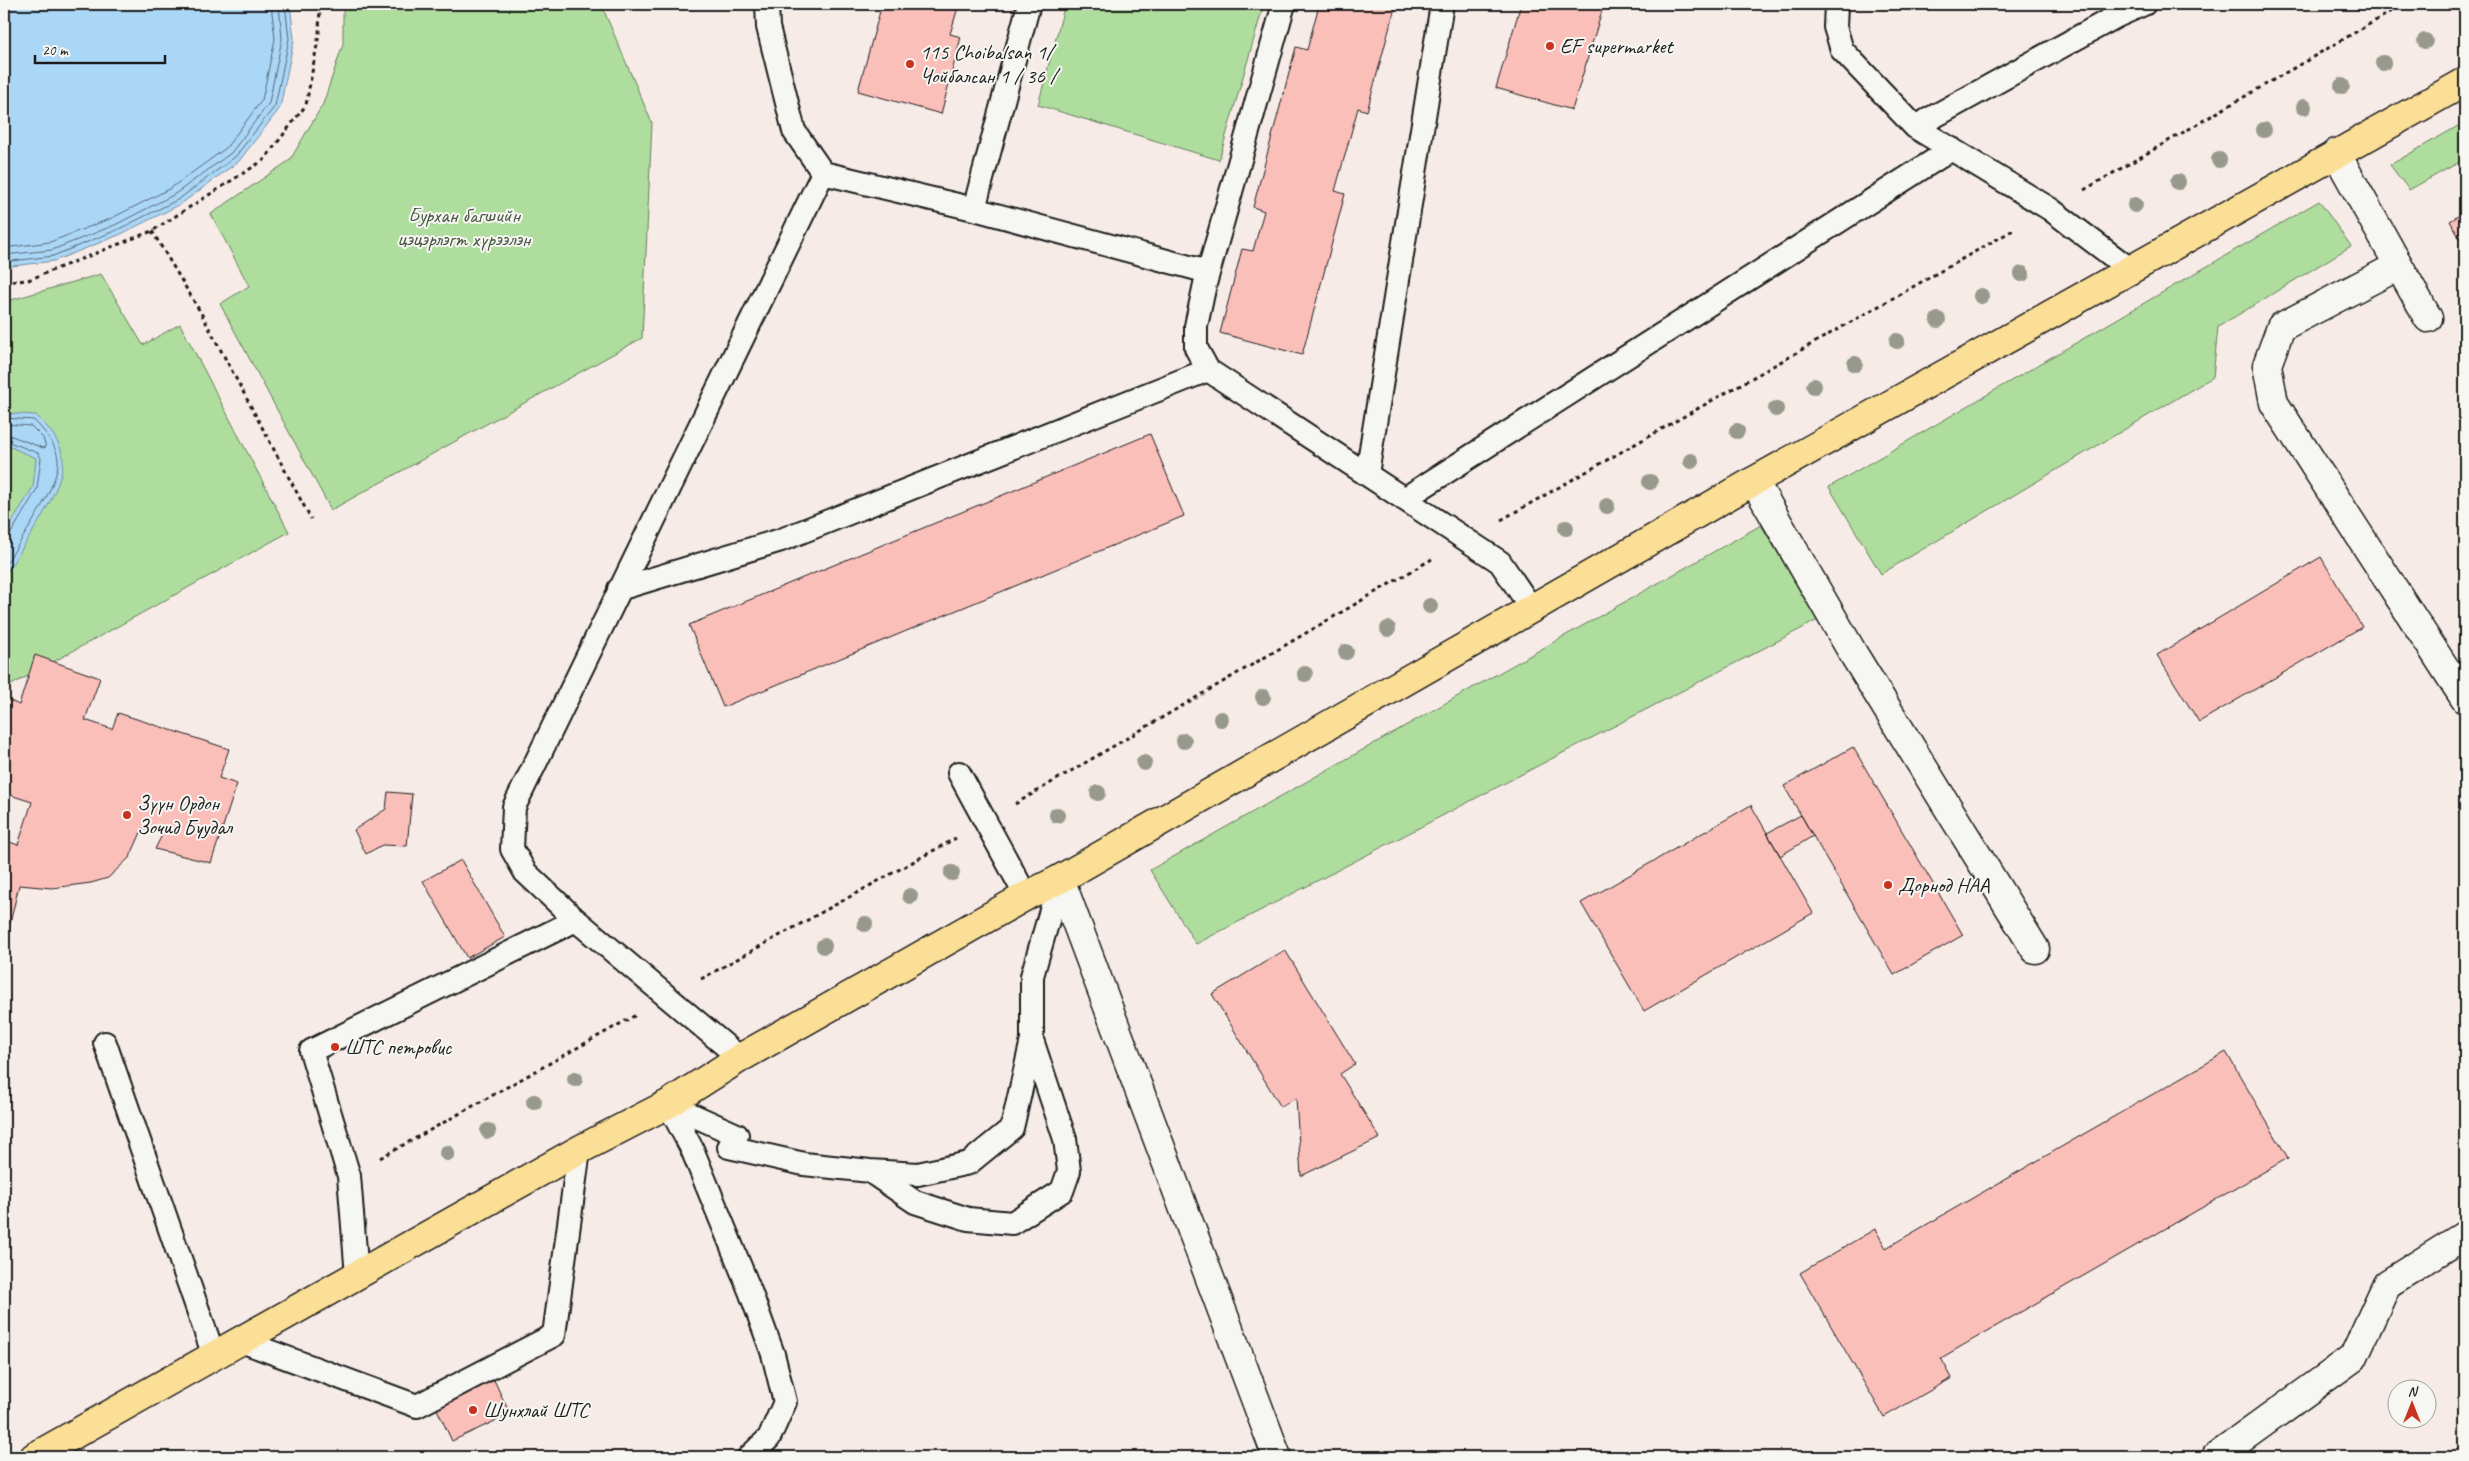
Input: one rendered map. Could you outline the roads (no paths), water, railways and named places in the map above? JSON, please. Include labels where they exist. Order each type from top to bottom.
[{"type":"highway","points":[[46,1454],[214,1356],[579,1150],[668,1104],[740,1058],[1026,896],[1060,879],[1754,481],[2465,82]]},
{"type":"street","points":[[2336,153],[2428,318]]},
{"type":"street","points":[[2398,266],[2281,327],[2267,365],[2274,404],[2465,699]]},
{"type":"street","points":[[1754,481],[1854,655],[2036,949]]},
{"type":"street","points":[[1060,879],[1277,1457]]},
{"type":"street","points":[[2216,1457],[2353,1358],[2387,1284],[2465,1235]]},
{"type":"lane","points":[[767,4],[768,27],[794,131],[823,173],[974,210],[1208,272]]},
{"type":"lane","points":[[974,210],[1029,4]]},
{"type":"lane","points":[[1284,4],[1208,272],[1196,326],[1196,348],[1208,370],[1500,562],[1532,609]]},
{"type":"lane","points":[[1367,474],[1442,4]]},
{"type":"lane","points":[[1836,4],[1835,27],[1842,50],[1915,127],[2050,210],[2131,270]]},
{"type":"lane","points":[[1915,127],[2114,10],[2144,4]]},
{"type":"lane","points":[[1404,499],[1952,149]]},
{"type":"lane","points":[[740,1058],[576,920],[525,872],[512,849],[514,807],[823,173]]},
{"type":"lane","points":[[619,590],[782,540],[1208,370]]},
{"type":"lane","points":[[958,773],[1026,896]]},
{"type":"lane","points":[[668,1104],[737,1135],[729,1148],[804,1164],[918,1174],[969,1163],[1012,1128],[1032,1040],[1032,976],[1060,879]]},
{"type":"lane","points":[[357,1276],[349,1176],[311,1050],[576,920]]},
{"type":"lane","points":[[870,1171],[915,1202],[968,1219],[1012,1224],[1062,1191],[1069,1171],[1065,1139],[1032,1040]]},
{"type":"lane","points":[[105,1043],[214,1356]]},
{"type":"lane","points":[[668,1104],[692,1149],[750,1291],[773,1354],[785,1402],[769,1438],[749,1457]]},
{"type":"lane","points":[[241,1341],[417,1406],[554,1335],[579,1150]]},
{"type":"water","points":[[4,4],[290,4],[294,39],[280,108],[239,161],[181,204],[119,235],[54,261],[4,267]]},
{"type":"water","points":[[4,413],[36,415],[57,441],[63,461],[61,474],[49,504],[4,577],[4,536],[33,487],[36,458],[4,444]]},
{"type":"place","name":"EF supermarket","points":[[1550,46]]},
{"type":"place","name":"115 Choibalsan 1/ Чойбалсан 1 / 36 /","points":[[910,64]]},
{"type":"place","name":"Зүүн Ордон Зочид Буудал","points":[[127,815]]},
{"type":"place","name":"Дорнод НАА","points":[[1888,885]]},
{"type":"place","name":"ШТС петровис","points":[[335,1047]]},
{"type":"place","name":"Шунхлай ШТС","points":[[473,1410]]},
{"type":"park label","name":"Бурхан багшийн цэцэрлэгт хүрээлэн","points":[[464,227]]}]
